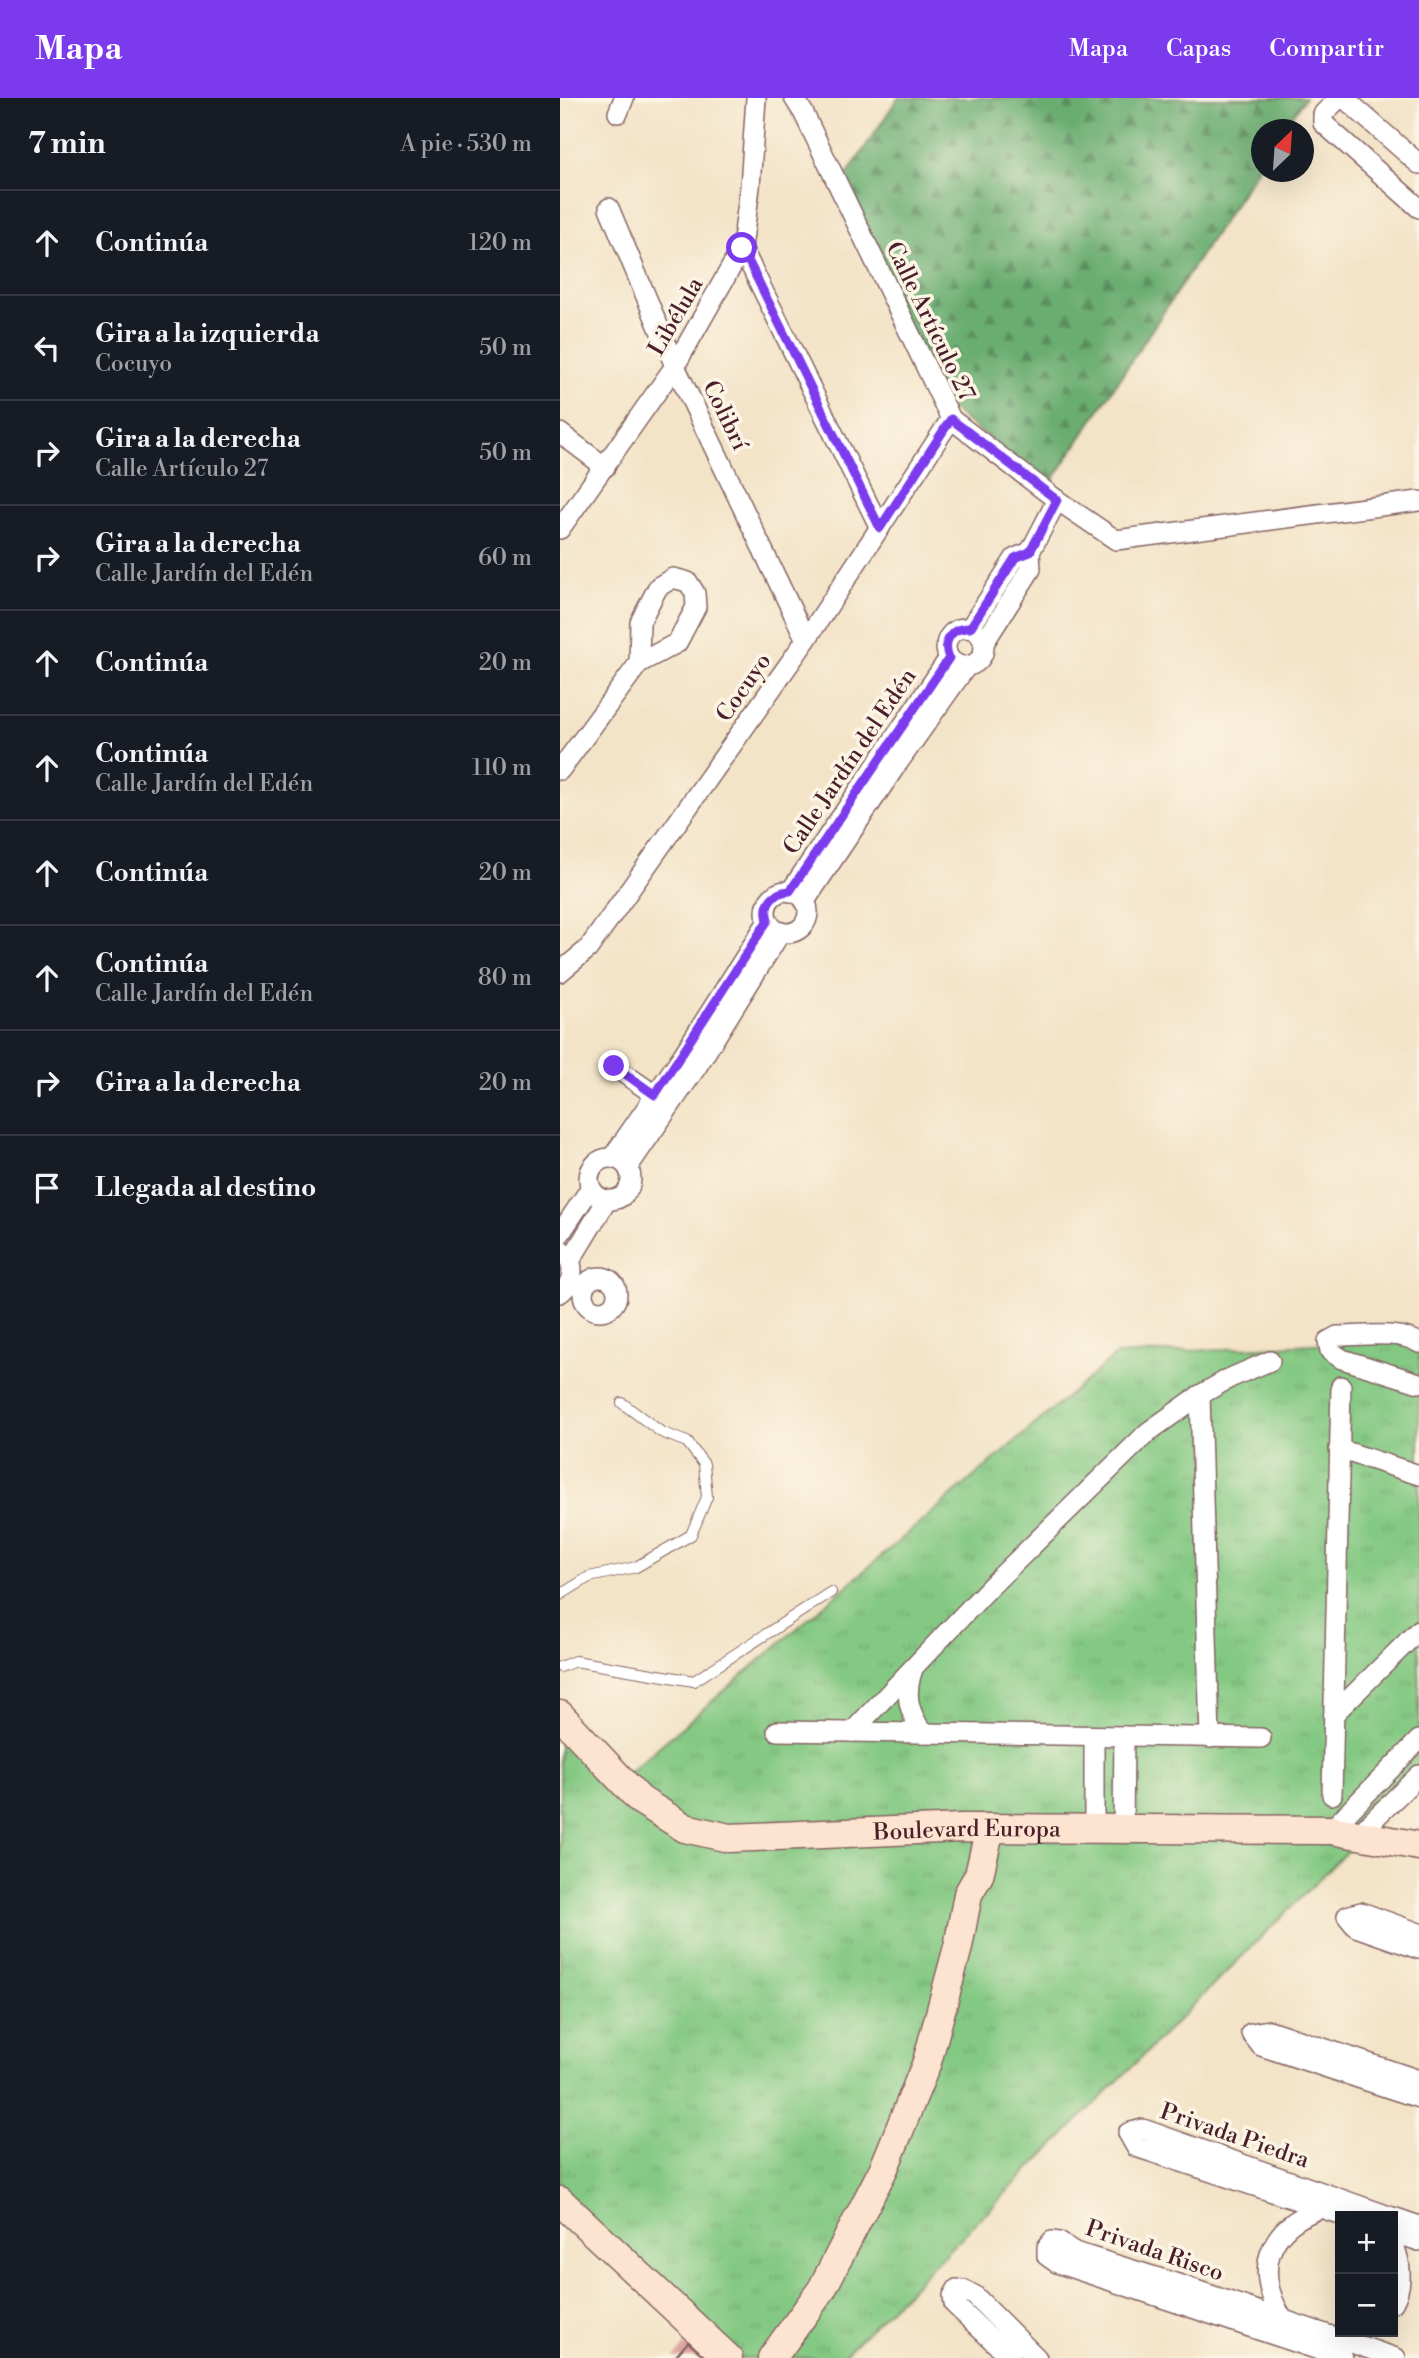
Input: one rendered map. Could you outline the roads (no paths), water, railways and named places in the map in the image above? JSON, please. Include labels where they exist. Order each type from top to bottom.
[{"type":"main road","name":"Boulevard Europa","points":[[560,1715],[640,1800],[685,1828],[729,1838],[976,1828],[1331,1830],[1419,1846]]},
{"type":"main road","points":[[771,2357],[822,2289],[884,2168],[927,2062],[958,1947],[968,1894],[964,1874],[976,1828]]},
{"type":"main road","points":[[560,2201],[728,2358]]},
{"type":"street","name":"Libélula","points":[[560,529],[675,366],[742,248],[750,187],[756,98]]},
{"type":"street","name":"Calle Artículo 27","points":[[794,98],[951,419],[1057,500],[1116,540],[1419,501]]},
{"type":"street","points":[[1419,164],[1341,98],[1323,114],[1323,123],[1419,208]]},
{"type":"street","name":"Colibrí","points":[[608,208],[675,366],[806,640]]},
{"type":"street","points":[[742,248],[880,528]]},
{"type":"street","name":"Cocuyo","points":[[560,972],[588,949],[806,640],[951,419]]},
{"type":"street","points":[[560,433],[605,467]]},
{"type":"street","points":[[984,642],[1031,569],[1030,552],[1057,500]]},
{"type":"street","points":[[970,628],[1015,558],[1030,552]]},
{"type":"street","points":[[970,628],[979,633],[984,642],[984,654],[972,666],[957,663],[947,652],[948,639],[957,630],[970,628]]},
{"type":"street","points":[[560,770],[639,663]]},
{"type":"street","name":"Calle Jardín del Edén","points":[[797,896],[957,663]]},
{"type":"street","points":[[778,893],[797,896],[807,908],[806,922],[795,931],[774,926],[766,908],[772,897],[778,893]]},
{"type":"street","points":[[620,1162],[690,1060],[774,926]]},
{"type":"street","points":[[620,1162],[655,1095],[690,1060]]},
{"type":"street","points":[[614,1066],[655,1095]]},
{"type":"street","points":[[606,1158],[620,1162],[631,1180],[626,1193],[620,1198],[607,1200],[594,1194],[590,1189],[588,1176],[594,1164],[606,1158]]},
{"type":"street","points":[[560,1234],[590,1189]]},
{"type":"street","points":[[570,1273],[607,1200]]},
{"type":"street","points":[[1419,1343],[1413,1338],[1396,1335],[1336,1336],[1328,1341],[1330,1351],[1342,1359],[1419,1384]]},
{"type":"street","points":[[852,1732],[990,1586],[1148,1432],[1200,1395],[1230,1378],[1270,1361]]},
{"type":"street","points":[[1332,1795],[1341,1386]]},
{"type":"street","points":[[1200,1395],[1210,1738]]},
{"type":"street","points":[[1339,1449],[1419,1475]]},
{"type":"street","points":[[1334,1714],[1419,1630]]},
{"type":"street","points":[[913,1668],[908,1684],[907,1702],[923,1733]]},
{"type":"street","points":[[777,1731],[1261,1738]]},
{"type":"street","points":[[1094,1736],[1094,1829]]},
{"type":"street","points":[[1124,1736],[1124,1829]]},
{"type":"street","points":[[1331,1830],[1419,1740]]},
{"type":"street","points":[[1359,1833],[1419,1775]]},
{"type":"street","points":[[1419,1933],[1361,1912],[1347,1916],[1356,1927],[1419,1949]]},
{"type":"street","points":[[1419,2080],[1372,2073],[1261,2046],[1251,2033],[1269,2030],[1372,2073],[1419,2098]]},
{"type":"street","name":"Privada Piedra","points":[[1320,2208],[1232,2169],[1345,2208]]},
{"type":"street","points":[[1297,2343],[1272,2299],[1267,2280],[1268,2260],[1275,2241],[1287,2225],[1320,2208],[1345,2208]]},
{"type":"street","name":"Privada Piedra","points":[[1398,2220],[1419,2226]]},
{"type":"street","points":[[1398,2234],[1419,2241]]},
{"type":"street","name":"Privada Risco","points":[[1344,2349],[1282,2319],[1175,2293],[1057,2263],[1047,2256],[1047,2247],[1052,2241],[1059,2242],[1075,2252],[1175,2293],[1297,2343],[1320,2350],[1344,2349],[1396,2358]]},
{"type":"street","points":[[1398,2258],[1401,2274],[1398,2288]]},
{"type":"street","points":[[1011,2358],[954,2304],[953,2296],[957,2289],[974,2295],[1037,2358]]},
{"type":"street","points":[[1344,2349],[1360,2337]]},
{"type":"lane","points":[[560,1595],[589,1577],[636,1567],[691,1535],[707,1497],[704,1464],[687,1442],[661,1432],[622,1403]]},
{"type":"lane","points":[[560,1667],[575,1661],[694,1681],[831,1591]]}]
